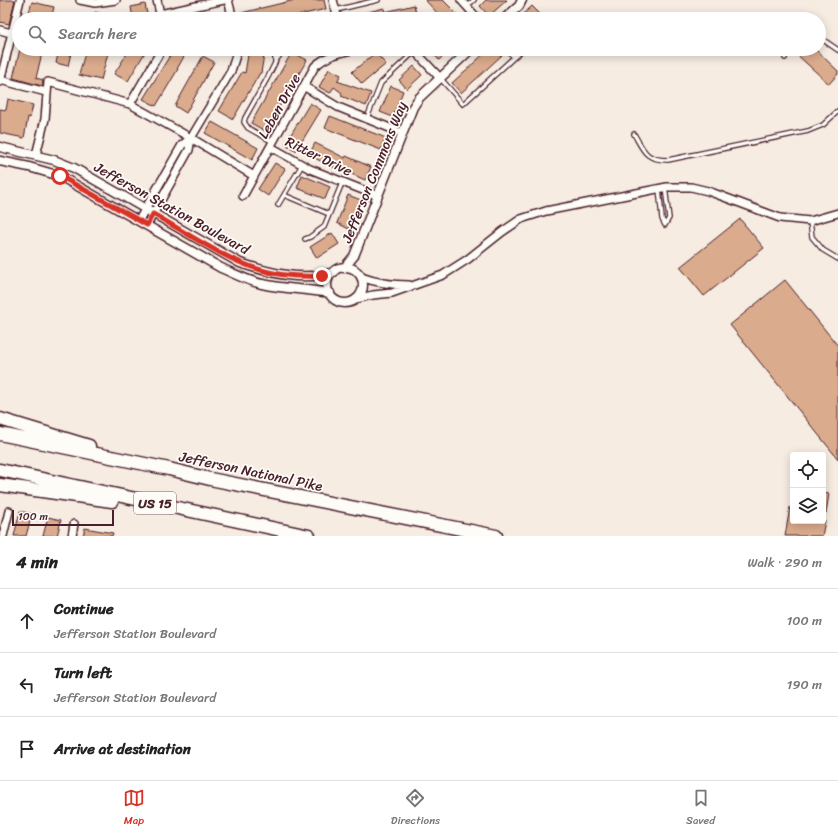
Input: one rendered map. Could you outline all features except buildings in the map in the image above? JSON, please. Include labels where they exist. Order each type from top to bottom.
[{"type":"highway","points":[[0,419],[169,469]]},
{"type":"highway","name":"Jefferson National Pike","points":[[0,434],[210,479],[496,536]]},
{"type":"highway","name":"US 15","points":[[0,470],[309,536]]},
{"type":"highway","points":[[0,485],[228,518]]},
{"type":"street","points":[[17,12],[20,0]]},
{"type":"street","points":[[80,0],[95,3],[116,0]]},
{"type":"street","points":[[157,0],[160,12]]},
{"type":"street","points":[[180,12],[224,0]]},
{"type":"street","points":[[228,0],[231,12]]},
{"type":"street","points":[[333,0],[336,12]]},
{"type":"street","points":[[461,0],[472,12]]},
{"type":"street","points":[[512,12],[519,6],[522,0]]},
{"type":"street","points":[[0,30],[12,33],[0,81],[46,92]]},
{"type":"street","points":[[130,104],[158,56]]},
{"type":"street","points":[[139,220],[182,145],[191,138],[231,71],[236,56]]},
{"type":"street","name":"Leben Drive","points":[[243,196],[318,64],[330,56]]},
{"type":"street","points":[[420,56],[440,78]]},
{"type":"street","name":"Jefferson Commons Way","points":[[344,268],[354,256],[413,107],[419,98],[464,56]]},
{"type":"street","points":[[36,155],[45,119],[48,82],[130,104],[191,138],[254,176]]},
{"type":"street","points":[[304,87],[334,105],[402,133]]},
{"type":"street","points":[[147,225],[189,150],[191,138]]},
{"type":"street","name":"Ritter Drive","points":[[272,145],[302,165],[342,183],[378,196]]},
{"type":"street","name":"Jefferson Station Boulevard","points":[[0,147],[54,160],[74,168],[240,263],[273,273],[311,277],[322,276],[334,272]]},
{"type":"street","name":"Jefferson Station Boulevard","points":[[0,161],[29,167],[60,176],[221,268],[244,278],[263,284],[330,293]]},
{"type":"street","points":[[419,284],[391,286],[371,281],[344,268],[334,272],[328,282],[330,293],[340,302],[350,302],[373,295],[392,293],[419,284],[443,275],[468,259],[521,219],[546,211],[662,188],[691,187],[780,218],[810,221],[838,214]]},
{"type":"street","name":"Jefferson Commons Way","points":[[354,256],[358,274]]},
{"type":"street","points":[[356,299],[362,292],[363,282],[358,274]]},
{"type":"street","points":[[3,536],[9,511]]},
{"type":"street","points":[[72,536],[74,524]]},
{"type":"lane","points":[[345,12],[378,0]]},
{"type":"lane","points":[[467,6],[474,0]]},
{"type":"lane","points":[[826,42],[838,50]]},
{"type":"lane","points":[[275,56],[275,63]]},
{"type":"lane","points":[[272,145],[248,128],[244,122],[280,56]]},
{"type":"lane","points":[[367,118],[381,83],[408,56]]},
{"type":"lane","points":[[440,78],[463,104],[514,58]]},
{"type":"lane","points":[[634,134],[648,157],[668,160],[808,131],[823,125],[838,111]]},
{"type":"lane","points":[[278,205],[302,165]]},
{"type":"lane","points":[[305,239],[324,227],[342,183]]},
{"type":"lane","points":[[662,188],[669,218],[665,225],[662,219],[662,188]]},
{"type":"lane","points":[[284,195],[329,214]]},
{"type":"lane","points":[[810,221],[812,237],[823,250],[838,259]]},
{"type":"route","points":[[60,176],[147,225],[153,214],[240,263],[273,273],[311,277],[322,276]]}]
